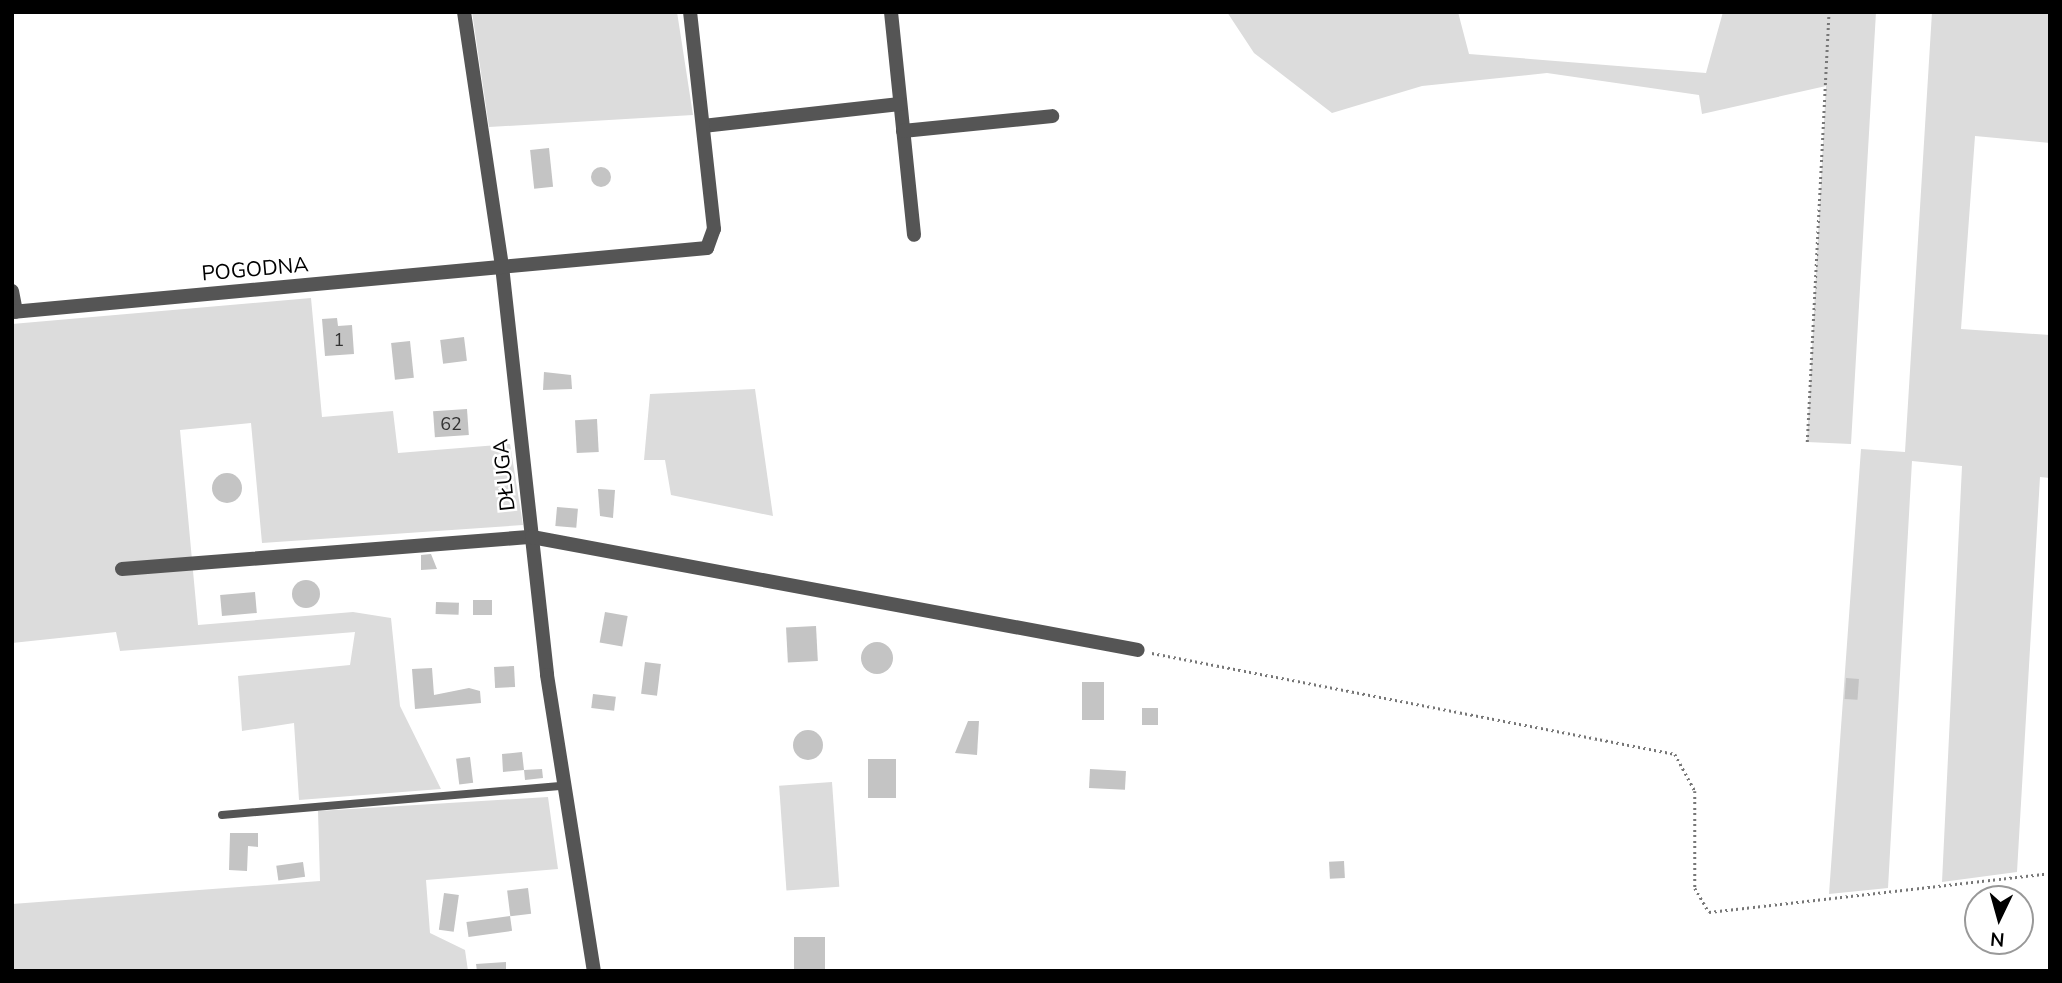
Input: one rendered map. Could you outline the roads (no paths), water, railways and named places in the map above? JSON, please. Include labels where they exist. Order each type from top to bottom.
[{"type":"street","name":"DŁUGA","points":[[464,12],[502,266],[563,786],[594,971]]},
{"type":"street","points":[[690,12],[702,126],[900,104]]},
{"type":"street","points":[[891,12],[914,235]]},
{"type":"street","points":[[903,131],[1052,116]]},
{"type":"street","name":"POGODNA","points":[[14,312],[707,248],[714,229],[702,126]]},
{"type":"street","points":[[12,291],[14,312]]},
{"type":"street","points":[[122,569],[532,537],[1138,650]]},
{"type":"lane","points":[[222,815],[563,786]]}]
